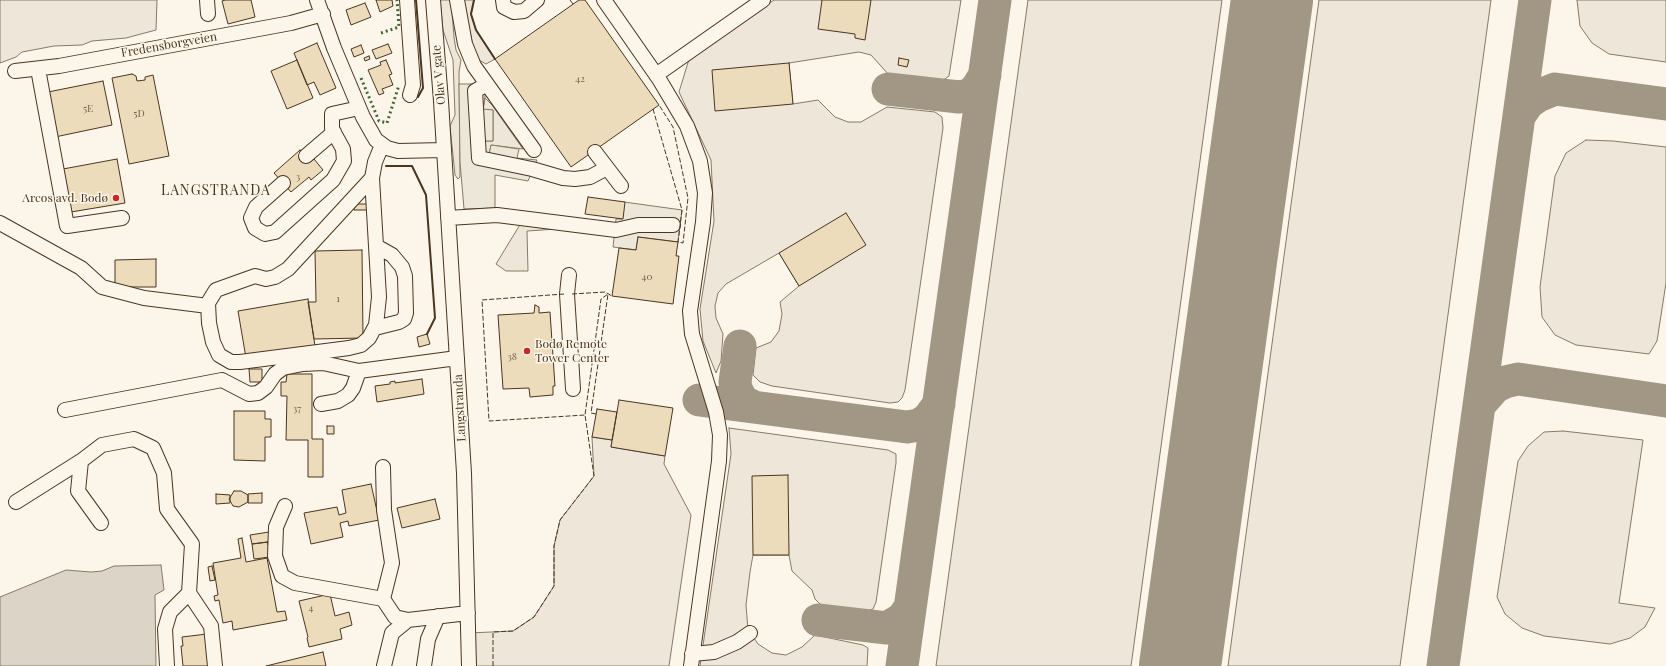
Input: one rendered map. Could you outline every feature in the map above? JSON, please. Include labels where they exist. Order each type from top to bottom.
[{"type":"street","points":[[317,0],[334,48],[359,108],[376,140],[382,145],[398,151],[444,150]]},
{"type":"street","points":[[407,0],[412,85],[410,95]]},
{"type":"street","name":"Olav V gate","points":[[433,0],[444,150]]},
{"type":"street","points":[[457,0],[465,44],[474,66],[534,150]]},
{"type":"street","points":[[503,0],[504,7],[514,12],[524,11],[537,0]]},
{"type":"street","points":[[604,0],[656,75],[687,126],[700,161],[705,193],[690,311],[692,334],[716,412],[720,435],[719,461],[692,660],[711,659],[750,633]]},
{"type":"street","points":[[656,75],[763,0]]},
{"type":"street","name":"Fredensborgveien","points":[[15,71],[38,69],[291,24],[323,14]]},
{"type":"street","points":[[38,69],[67,226],[122,218]]},
{"type":"street","points":[[487,84],[475,91],[479,158],[532,169],[563,178],[576,179],[590,177],[607,168]]},
{"type":"street","points":[[283,183],[256,207],[251,218],[255,228],[265,234],[275,232],[333,180],[344,161],[343,149],[334,132],[332,114],[359,108]]},
{"type":"street","points":[[306,156],[334,132]]},
{"type":"street","points":[[372,178],[288,269],[275,277],[266,279],[255,276],[216,290],[208,303],[208,306],[213,342],[219,355],[231,362],[240,362],[349,348],[361,345],[369,338],[375,328],[379,297],[372,178],[375,162],[382,145]]},
{"type":"street","name":"Langstranda","points":[[444,150],[464,473],[469,666]]},
{"type":"street","points":[[595,152],[621,186]]},
{"type":"street","points":[[448,218],[497,215],[616,230],[638,225],[673,226]]},
{"type":"street","points":[[0,223],[81,268],[102,287],[144,298],[208,306]]},
{"type":"street","points":[[375,328],[399,322],[404,319],[406,313],[405,276],[402,267],[392,255],[376,246]]},
{"type":"street","points":[[569,275],[567,294],[573,389]]},
{"type":"street","points":[[65,410],[222,380],[249,394],[258,393],[266,387],[275,374],[283,368],[302,364],[323,363],[360,371],[457,358]]},
{"type":"street","points":[[321,404],[338,400],[348,395],[353,388],[360,371]]},
{"type":"street","points":[[16,502],[81,462],[102,445],[134,439],[153,448],[164,473],[166,509],[192,544],[189,593],[211,626],[215,666]]},
{"type":"street","points":[[81,462],[78,491],[101,523]]},
{"type":"street","points":[[383,467],[384,510],[392,563],[383,598],[395,617],[408,620],[468,612]]},
{"type":"street","points":[[285,506],[276,527],[275,556],[282,576],[295,584],[383,598]]},
{"type":"street","points":[[167,666],[165,629],[170,612],[189,593]]},
{"type":"street","points":[[424,666],[428,639],[438,616]]},
{"type":"street","points":[[384,666],[392,633],[408,620]]},
{"type":"shaded area","points":[[0,0],[157,0],[156,30],[126,38],[92,41],[82,45],[54,46],[22,52],[16,57],[0,63]]},
{"type":"shaded area","points":[[440,0],[451,0],[456,50],[461,60],[459,72],[460,177],[458,179],[455,175],[450,126],[455,115],[453,60],[443,30]]},
{"type":"shaded area","points":[[463,0],[474,0],[471,14],[476,30],[495,59],[486,64],[479,60],[475,55]]},
{"type":"shaded area","points":[[774,0],[961,0],[949,76],[942,81],[889,75],[871,55],[859,52],[789,63],[793,104],[818,100],[835,117],[848,122],[861,122],[887,107],[935,112],[942,117],[943,128],[905,390],[902,398],[898,402],[890,403],[772,386],[760,382],[753,375],[756,348],[771,342],[779,331],[782,314],[780,302],[799,286],[779,253],[726,284],[718,293],[715,306],[716,318],[723,334],[721,361],[716,373],[703,341],[700,309],[714,221],[711,160],[679,92],[690,56]]},
{"type":"shaded area","points":[[1028,0],[1222,0],[1131,666],[936,666]]},
{"type":"shaded area","points":[[1319,0],[1491,0],[1400,666],[1228,666]]},
{"type":"shaded area","points":[[1577,0],[1666,0],[1666,62],[1609,54],[1592,43],[1580,26]]},
{"type":"shaded area","points":[[459,84],[487,84],[483,109],[493,110],[493,141],[483,141],[481,153],[489,155],[491,145],[519,149],[517,158],[537,160],[528,181],[495,175],[495,208],[464,209],[460,162]]},
{"type":"shaded area","points":[[485,98],[492,105],[523,149],[491,145],[489,155],[481,153],[483,141],[493,141],[493,110],[483,110]]},
{"type":"shaded area","points":[[1586,140],[1613,141],[1666,147],[1666,283],[1657,341],[1649,354],[1576,345],[1555,335],[1542,317],[1540,287],[1555,176],[1566,153]]},
{"type":"shaded area","points":[[624,202],[682,210],[678,242],[638,237],[636,250],[613,247],[616,219],[622,219]]},
{"type":"shaded area","points":[[521,223],[557,229],[527,231],[528,271],[506,271],[496,264]]},
{"type":"shaded area","points":[[729,428],[888,450],[896,454],[896,463],[876,602],[873,609],[868,611],[821,605],[815,599],[812,590],[792,571],[789,555],[753,555],[750,572],[746,605],[748,629],[758,644],[772,653],[786,655],[802,647],[815,635],[863,645],[868,648],[867,666],[700,666],[731,454]]},
{"type":"shaded area","points":[[1563,431],[1643,440],[1619,603],[1655,608],[1645,627],[1630,638],[1610,644],[1544,636],[1522,628],[1505,614],[1497,597],[1518,461],[1528,446],[1544,432]]},
{"type":"shaded area","points":[[592,437],[612,440],[611,447],[665,456],[664,464],[691,515],[669,666],[469,666],[469,633],[513,631],[534,617],[554,586],[554,546],[560,520],[594,476]]},
{"type":"shaded area","points":[[161,565],[164,590],[155,595],[156,666],[0,666],[0,597],[66,570],[91,572],[102,571],[114,566]]},
{"type":"building","points":[[251,0],[255,17],[228,24],[222,1]]},
{"type":"building","points":[[376,0],[392,0],[393,6],[380,12]]},
{"type":"building","points":[[579,0],[585,0],[659,105],[571,167],[495,59]]},
{"type":"building","points":[[822,0],[871,0],[865,40],[855,38],[855,34],[818,29]]},
{"type":"building","points":[[365,3],[371,17],[351,25],[346,10]]},
{"type":"building","points":[[317,43],[336,88],[320,95],[314,82],[307,85],[294,53]]},
{"type":"building","points":[[388,44],[392,53],[376,59],[372,50]]},
{"type":"building","points":[[361,45],[364,53],[354,57],[351,49]]},
{"type":"building","points":[[369,56],[370,59],[365,61],[364,58]]},
{"type":"building","points":[[899,58],[909,60],[907,67],[898,65]]},
{"type":"building","points":[[297,60],[313,98],[287,109],[271,71]]},
{"type":"building","points":[[386,60],[392,74],[389,75],[393,85],[382,89],[384,93],[379,95],[368,70],[381,65],[380,62]]},
{"type":"building","points":[[789,63],[793,104],[715,111],[712,70]]},
{"type":"building","points":[[132,74],[136,76],[137,81],[145,80],[145,77],[153,75],[169,156],[129,164],[112,78]]},
{"type":"building","points":[[103,81],[112,125],[55,137],[48,92]]},
{"type":"building","points":[[300,150],[310,162],[314,159],[323,170],[311,180],[309,177],[291,192],[274,173]]},
{"type":"building","points":[[117,159],[125,203],[71,212],[63,169]]},
{"type":"building","points":[[588,197],[625,202],[623,219],[585,214]]},
{"type":"building","points":[[354,204],[368,204],[367,210],[354,210]]},
{"type":"building","points":[[846,213],[866,245],[799,286],[779,253]]},
{"type":"building","points":[[638,237],[678,242],[676,256],[679,256],[673,304],[612,296],[619,248],[636,250]]},
{"type":"building","points":[[362,250],[363,338],[314,339],[308,302],[316,302],[315,251]]},
{"type":"building","points":[[156,259],[156,287],[115,287],[115,260]]},
{"type":"building","points":[[308,299],[315,346],[246,358],[238,311]]},
{"type":"building","name":"Bodø Remote Tower Center","points":[[535,305],[539,307],[539,313],[550,312],[555,386],[553,386],[553,395],[530,397],[529,388],[503,389],[498,315],[534,313]]},
{"type":"building","points":[[427,334],[430,344],[419,347],[417,337]]},
{"type":"building","points":[[249,369],[262,369],[262,382],[250,382]]},
{"type":"building","points":[[287,374],[312,374],[312,439],[323,439],[323,477],[308,477],[308,440],[286,440],[287,396],[281,396],[281,382],[286,382]]},
{"type":"building","points":[[422,379],[424,394],[377,402],[375,386],[390,384],[390,382],[395,381],[395,383]]},
{"type":"building","points":[[619,400],[673,408],[665,456],[611,447]]},
{"type":"building","points":[[597,409],[617,412],[612,440],[592,437]]},
{"type":"building","points":[[234,411],[265,411],[265,419],[271,419],[271,437],[265,437],[265,461],[234,460]]},
{"type":"building","points":[[327,426],[334,426],[334,434],[327,434]]},
{"type":"building","points":[[788,475],[789,555],[753,555],[752,476]]},
{"type":"building","points":[[371,484],[379,520],[349,526],[348,521],[340,523],[343,537],[311,544],[304,513],[337,507],[339,515],[346,513],[342,490]]},
{"type":"building","points":[[234,491],[241,491],[248,495],[248,502],[239,507],[233,506],[229,499]]},
{"type":"building","points":[[262,493],[262,503],[248,503],[248,494]]},
{"type":"building","points":[[216,494],[230,495],[230,503],[216,504]]},
{"type":"building","points":[[435,499],[440,519],[402,528],[397,508]]},
{"type":"building","points":[[269,532],[270,544],[268,545],[268,542],[252,544],[250,535]]},
{"type":"building","points":[[242,538],[246,562],[267,558],[277,612],[285,611],[287,620],[233,630],[232,621],[223,623],[219,600],[215,601],[214,596],[218,595],[213,563],[241,558],[238,539]]},
{"type":"building","points":[[268,542],[270,557],[254,559],[252,544]]},
{"type":"building","points":[[212,566],[215,580],[210,581],[208,567]]},
{"type":"building","points":[[330,594],[335,616],[349,612],[352,625],[340,629],[342,639],[309,647],[299,601]]},
{"type":"building","points":[[207,634],[211,666],[183,666],[181,646],[183,646],[182,637]]},
{"type":"building","points":[[323,652],[326,666],[266,666]]},
{"type":"taxiway","points":[[902,666],[995,0]]},
{"type":"taxiway","points":[[1443,666],[1535,0]]},
{"type":"taxiway","points":[[888,89],[959,97],[970,95],[977,88],[985,75]]},
{"type":"taxiway","points":[[1519,116],[1528,103],[1538,96],[1555,89],[1666,104]]},
{"type":"taxiway","points":[[740,346],[735,382],[736,389],[742,401],[754,407]]},
{"type":"taxiway","points":[[1479,405],[1495,387],[1505,382],[1518,379],[1666,401]]},
{"type":"taxiway","points":[[699,400],[907,427],[919,425],[928,419],[939,404]]},
{"type":"taxiway","points":[[818,620],[887,628],[902,619],[910,608]]},
{"type":"runway","points":[[1180,666],[1272,0]]},
{"type":"hedge","points":[[381,33],[399,27],[397,0]]},
{"type":"hedge","points":[[361,78],[379,121],[387,123],[399,85]]},
{"type":"fence","points":[[570,0],[573,4]]},
{"type":"fence","points":[[653,109],[682,210],[678,242],[683,243],[688,198],[673,127],[659,105]]},
{"type":"fence","points":[[572,294],[605,292],[612,296]]},
{"type":"fence","points":[[564,294],[482,300],[489,421],[585,415]]},
{"type":"fence","points":[[596,414],[591,413],[608,294]]},
{"type":"fence","points":[[493,666],[493,632],[513,631],[534,617],[554,586],[554,546],[560,520],[594,476],[585,415],[601,299],[608,294]]},
{"type":"wall","points":[[416,0],[423,88],[418,97]]},
{"type":"wall","points":[[474,0],[471,14],[476,30],[495,59]]},
{"type":"wall","points":[[386,166],[412,166],[426,195],[435,318],[427,334]]},
{"type":"place","name":"Arcos avd. Bodø","points":[[116,198]]},
{"type":"place","name":"Bodø Remote Tower Center","points":[[527,351]]},
{"type":"district","name":"LANGSTRANDA","points":[[216,191]]}]
